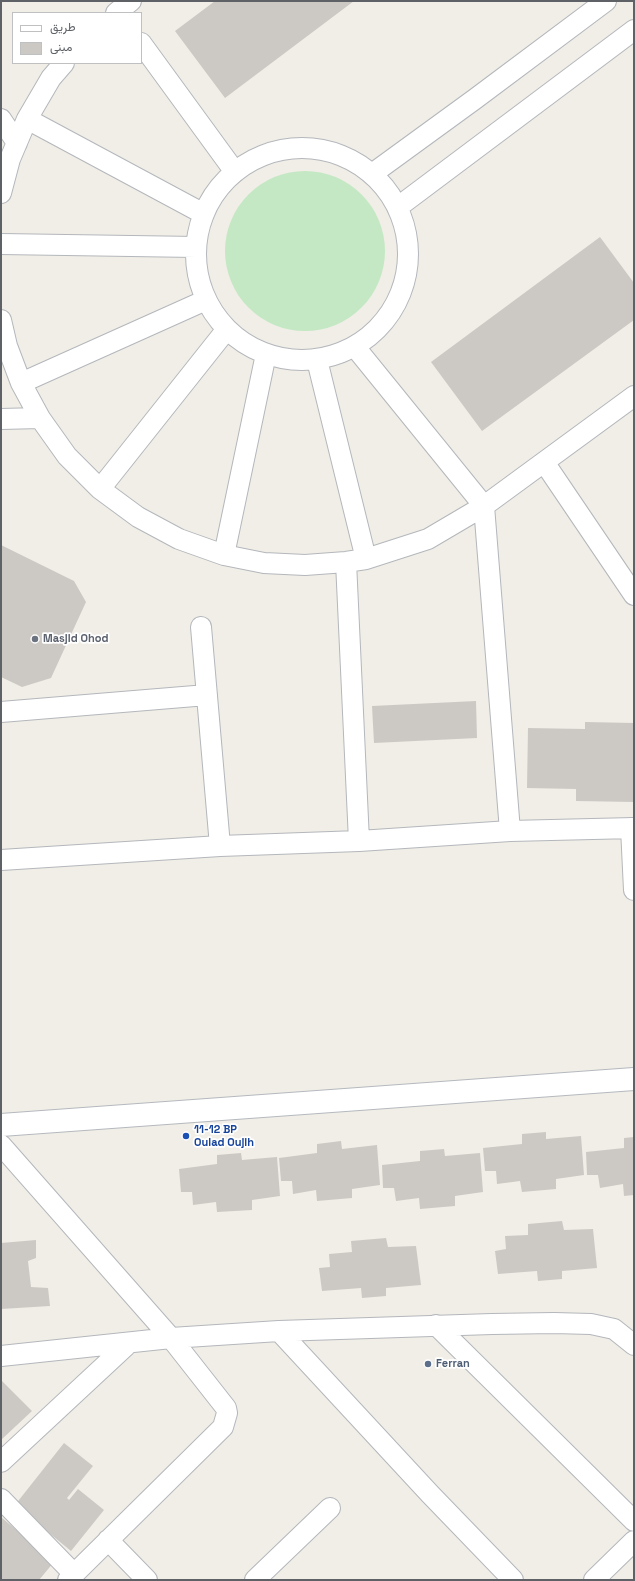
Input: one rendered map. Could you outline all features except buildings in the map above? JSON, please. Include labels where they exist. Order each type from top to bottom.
[{"type":"street","points":[[372,174],[475,100],[606,1]]},
{"type":"street","points":[[398,207],[634,30]]},
{"type":"street","points":[[142,44],[235,172]]},
{"type":"street","points":[[1,193],[10,159],[27,119],[51,78],[63,64]]},
{"type":"street","points":[[27,119],[204,214]]},
{"type":"street","points":[[2,122],[16,143]]},
{"type":"street","points":[[304,148],[340,155],[372,174],[387,189],[398,207],[409,246],[405,286],[386,321],[355,347],[336,355],[317,360],[266,354],[227,329],[215,315],[206,300],[198,274],[196,247],[204,214],[217,191],[235,172],[267,154],[304,148]]},
{"type":"street","points":[[1,244],[196,247]]},
{"type":"street","points":[[21,383],[206,300]]},
{"type":"street","points":[[1,320],[7,346],[21,383],[40,418],[67,456],[100,489],[145,521],[180,539],[224,555],[264,563],[305,565],[346,562],[366,559],[428,539],[484,506],[634,396]]},
{"type":"street","points":[[100,489],[227,329]]},
{"type":"street","points":[[355,347],[484,506],[510,831]]},
{"type":"street","points":[[224,555],[266,354]]},
{"type":"street","points":[[317,360],[366,559]]},
{"type":"street","points":[[1,419],[40,418]]},
{"type":"street","points":[[544,462],[634,595]]},
{"type":"street","points":[[346,562],[359,841]]},
{"type":"street","points":[[201,627],[220,846]]},
{"type":"street","points":[[1,712],[207,695]]},
{"type":"street","points":[[1,860],[220,846],[359,841],[510,831],[633,828],[634,890]]},
{"type":"street","points":[[1,1125],[634,1080]]},
{"type":"street","points":[[1,1145],[171,1338],[226,1408],[227,1413],[223,1427],[71,1577],[1,1499]]},
{"type":"street","points":[[1,1356],[171,1338],[279,1331],[436,1325],[554,1323],[591,1324],[614,1329],[634,1345]]},
{"type":"street","points":[[436,1325],[634,1521]]},
{"type":"street","points":[[279,1331],[430,1494],[513,1580]]},
{"type":"street","points":[[1,1462],[129,1343]]},
{"type":"street","points":[[255,1580],[330,1508]]},
{"type":"street","points":[[108,1540],[148,1580]]},
{"type":"street","points":[[594,1580],[634,1541]]},
{"type":"green space","points":[[305,171],[321,173],[342,181],[361,195],[371,207],[381,228],[385,251],[383,267],[375,288],[361,307],[349,317],[328,327],[305,331],[289,329],[268,321],[249,307],[239,295],[229,274],[225,251],[227,235],[235,214],[249,195],[261,185],[282,175]]},
{"type":"place","name":"Masjid Ohod","points":[[35,639]]},
{"type":"place","name":"11-12 BP Oulad Oujih","points":[[186,1136]]},
{"type":"place","name":"Ferran","points":[[428,1364]]}]
